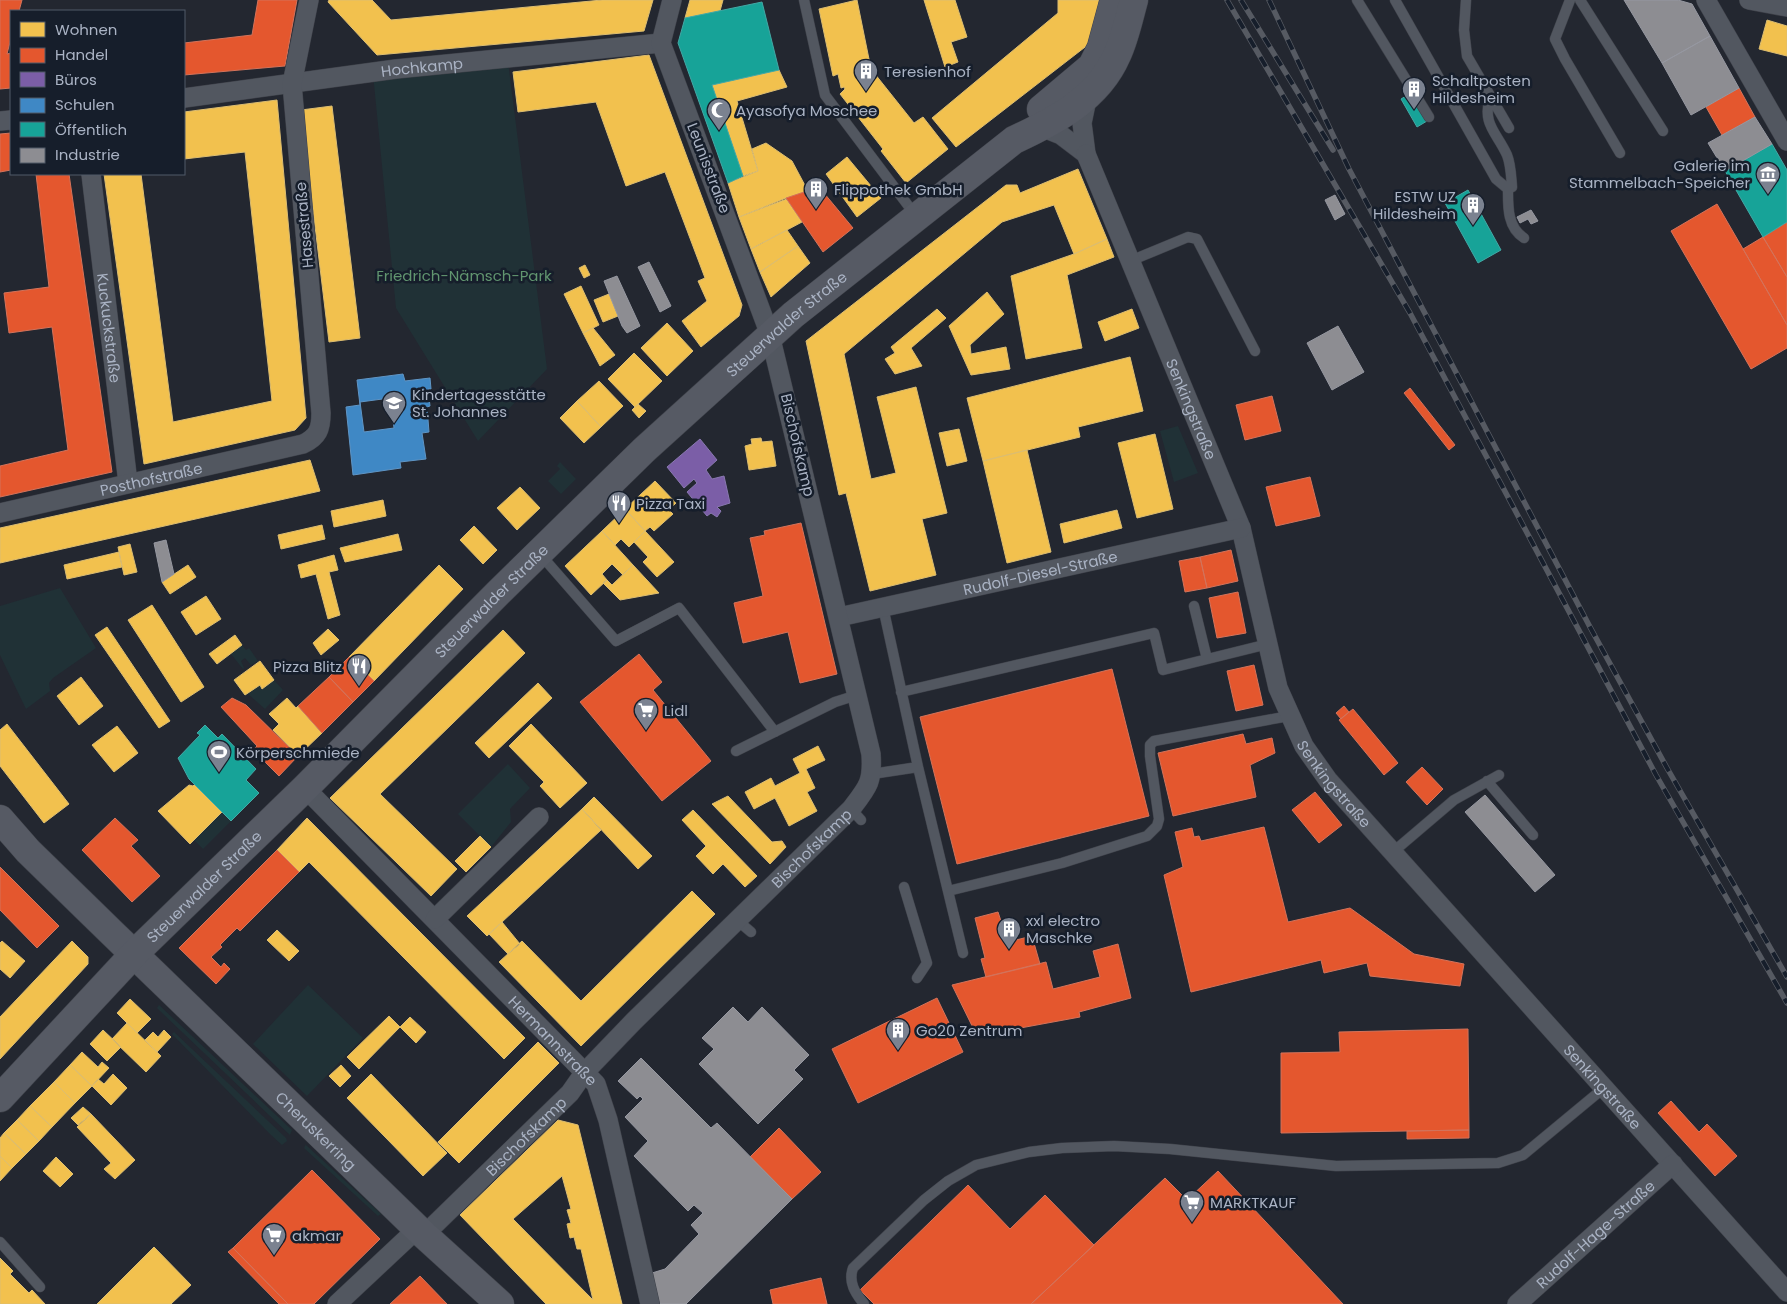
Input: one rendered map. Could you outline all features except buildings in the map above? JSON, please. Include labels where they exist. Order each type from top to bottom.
[{"type":"street","name":"Hasestraße","points":[[304,444],[319,431],[321,414],[292,84],[309,0]]},
{"type":"street","points":[[662,43],[672,0]]},
{"type":"street","name":"Steuerwalder Straße","points":[[1014,140],[1028,120],[1083,76],[1092,66],[1101,48],[1114,0]]},
{"type":"street","name":"Steuerwalder Straße","points":[[0,1098],[134,954],[305,788],[498,592],[644,450],[792,314],[1014,140],[1041,127],[1087,99],[1112,67],[1134,0]]},
{"type":"street","points":[[1706,0],[1787,141]]},
{"type":"street","points":[[1749,0],[1787,7]]},
{"type":"street","name":"Hochkamp","points":[[185,98],[405,68],[662,43]]},
{"type":"street","name":"Leunisstraße","points":[[662,43],[770,335]]},
{"type":"street","name":"Senkingstraße","points":[[1087,99],[1082,123],[1086,154],[1240,528],[1278,688],[1304,746],[1328,780],[1787,1292]]},
{"type":"street","points":[[1041,127],[1061,135],[1086,154]]},
{"type":"street","name":"Kuckuckstraße","points":[[91,175],[128,483]]},
{"type":"street","name":"Bischofskamp","points":[[337,1304],[421,1232],[570,1093],[584,1073],[634,1020],[745,927],[856,815],[872,774],[871,754],[840,617],[770,335]]},
{"type":"street","name":"Posthofstraße","points":[[0,513],[304,444]]},
{"type":"street","name":"Rudolf-Diesel-Straße","points":[[840,617],[1240,528]]},
{"type":"street","name":"Hermannstraße","points":[[305,788],[596,1084],[602,1097],[650,1304]]},
{"type":"street","points":[[435,919],[539,817]]},
{"type":"street","name":"Cheruskerring","points":[[0,819],[28,851],[134,954],[421,1232],[500,1304]]},
{"type":"street","name":"Rudolf-Hage-Straße","points":[[1516,1304],[1674,1164]]},
{"type":"lane","points":[[804,0],[825,95],[916,216]]},
{"type":"lane","points":[[1357,0],[1429,117]]},
{"type":"lane","points":[[1395,0],[1496,179],[1508,189]]},
{"type":"lane","points":[[1466,0],[1464,30],[1470,62],[1509,128]]},
{"type":"lane","points":[[1570,0],[1556,38],[1564,59],[1620,153]]},
{"type":"lane","points":[[1580,0],[1663,131]]},
{"type":"lane","points":[[1490,96],[1487,117],[1507,156],[1511,173],[1512,187],[1508,189],[1507,212],[1516,230],[1524,238]]},
{"type":"lane","points":[[1130,261],[1188,237],[1197,239],[1255,351]]},
{"type":"lane","points":[[539,554],[616,641],[679,608],[775,732]]},
{"type":"lane","points":[[1194,606],[1207,659]]},
{"type":"lane","points":[[883,608],[918,767],[963,953]]},
{"type":"lane","points":[[901,692],[1154,633],[1162,670],[1268,644]]},
{"type":"lane","points":[[736,751],[835,702],[857,695]]},
{"type":"lane","points":[[948,891],[1062,863],[1146,836],[1156,826],[1159,819],[1150,756],[1150,745],[1154,741],[1289,716]]},
{"type":"lane","points":[[872,774],[918,767]]},
{"type":"lane","points":[[1393,852],[1454,800],[1499,774]]},
{"type":"lane","points":[[1487,781],[1533,835]]},
{"type":"lane","points":[[904,887],[927,963],[917,978]]},
{"type":"lane","points":[[864,1304],[852,1287],[851,1274],[853,1268],[936,1190],[962,1172],[1012,1155],[1044,1150],[1114,1146],[1170,1149],[1336,1166],[1498,1163],[1523,1155],[1605,1087]]},
{"type":"lane","points":[[0,1242],[40,1287]]},
{"type":"green space","name":"Friedrich-Nämsch-Park","points":[[508,62],[547,369],[478,441],[396,308],[373,74]]},
{"type":"green space","points":[[1178,426],[1198,473],[1174,482],[1160,431]]},
{"type":"green space","points":[[560,462],[576,479],[561,494],[548,481],[560,469],[557,466]]},
{"type":"green space","points":[[60,588],[96,648],[53,678],[49,683],[50,691],[26,709],[0,655],[0,606]]},
{"type":"green space","points":[[242,645],[246,650],[249,648],[258,661],[251,665],[245,658],[241,661],[243,669],[231,654]]},
{"type":"green space","points":[[274,680],[283,690],[265,709],[248,694],[260,685],[262,689]]},
{"type":"green space","points":[[508,764],[530,788],[510,809],[511,822],[491,847],[458,814]]},
{"type":"green space","points":[[222,812],[231,821],[203,849],[194,840]]},
{"type":"green space","points":[[308,985],[363,1038],[307,1096],[253,1044]]},
{"type":"green space","points":[[159,1005],[292,1130],[290,1135],[159,1010],[157,1008]]},
{"type":"green space","points":[[174,1032],[287,1141],[282,1145],[270,1134],[172,1034]]},
{"type":"green space","points":[[306,1144],[381,1214],[378,1216],[304,1148]]},
{"type":"railway","points":[[1227,0],[1410,313],[1656,775],[1787,1003]]},
{"type":"railway","points":[[1241,0],[1333,150]]},
{"type":"railway","points":[[1269,0],[1349,169],[1590,627],[1667,768],[1787,977]]},
{"type":"place","name":"Teresienhof","points":[[866,92]]},
{"type":"place","name":"Schaltposten Hildesheim","points":[[1414,110]]},
{"type":"place","name":"Ayasofya Moschee","points":[[719,131]]},
{"type":"place","name":"Galerie im Stammelbach-Speicher","points":[[1768,195]]},
{"type":"place","name":"Flippothek GmbH","points":[[816,210]]},
{"type":"place","name":"ESTW UZ Hildesheim","points":[[1473,226]]},
{"type":"place","name":"Kindertagesstätte St. Johannes","points":[[394,424]]},
{"type":"place","name":"Pizza Taxi","points":[[619,524]]},
{"type":"place","name":"Pizza Blitz","points":[[359,687]]},
{"type":"place","name":"Lidl","points":[[646,731]]},
{"type":"place","name":"Körperschmiede","points":[[219,773]]},
{"type":"place","name":"xxl electro Maschke","points":[[1009,950]]},
{"type":"place","name":"Go20 Zentrum","points":[[898,1051]]},
{"type":"place","name":"MARKTKAUF","points":[[1192,1223]]},
{"type":"place","name":"akmar","points":[[274,1256]]}]
